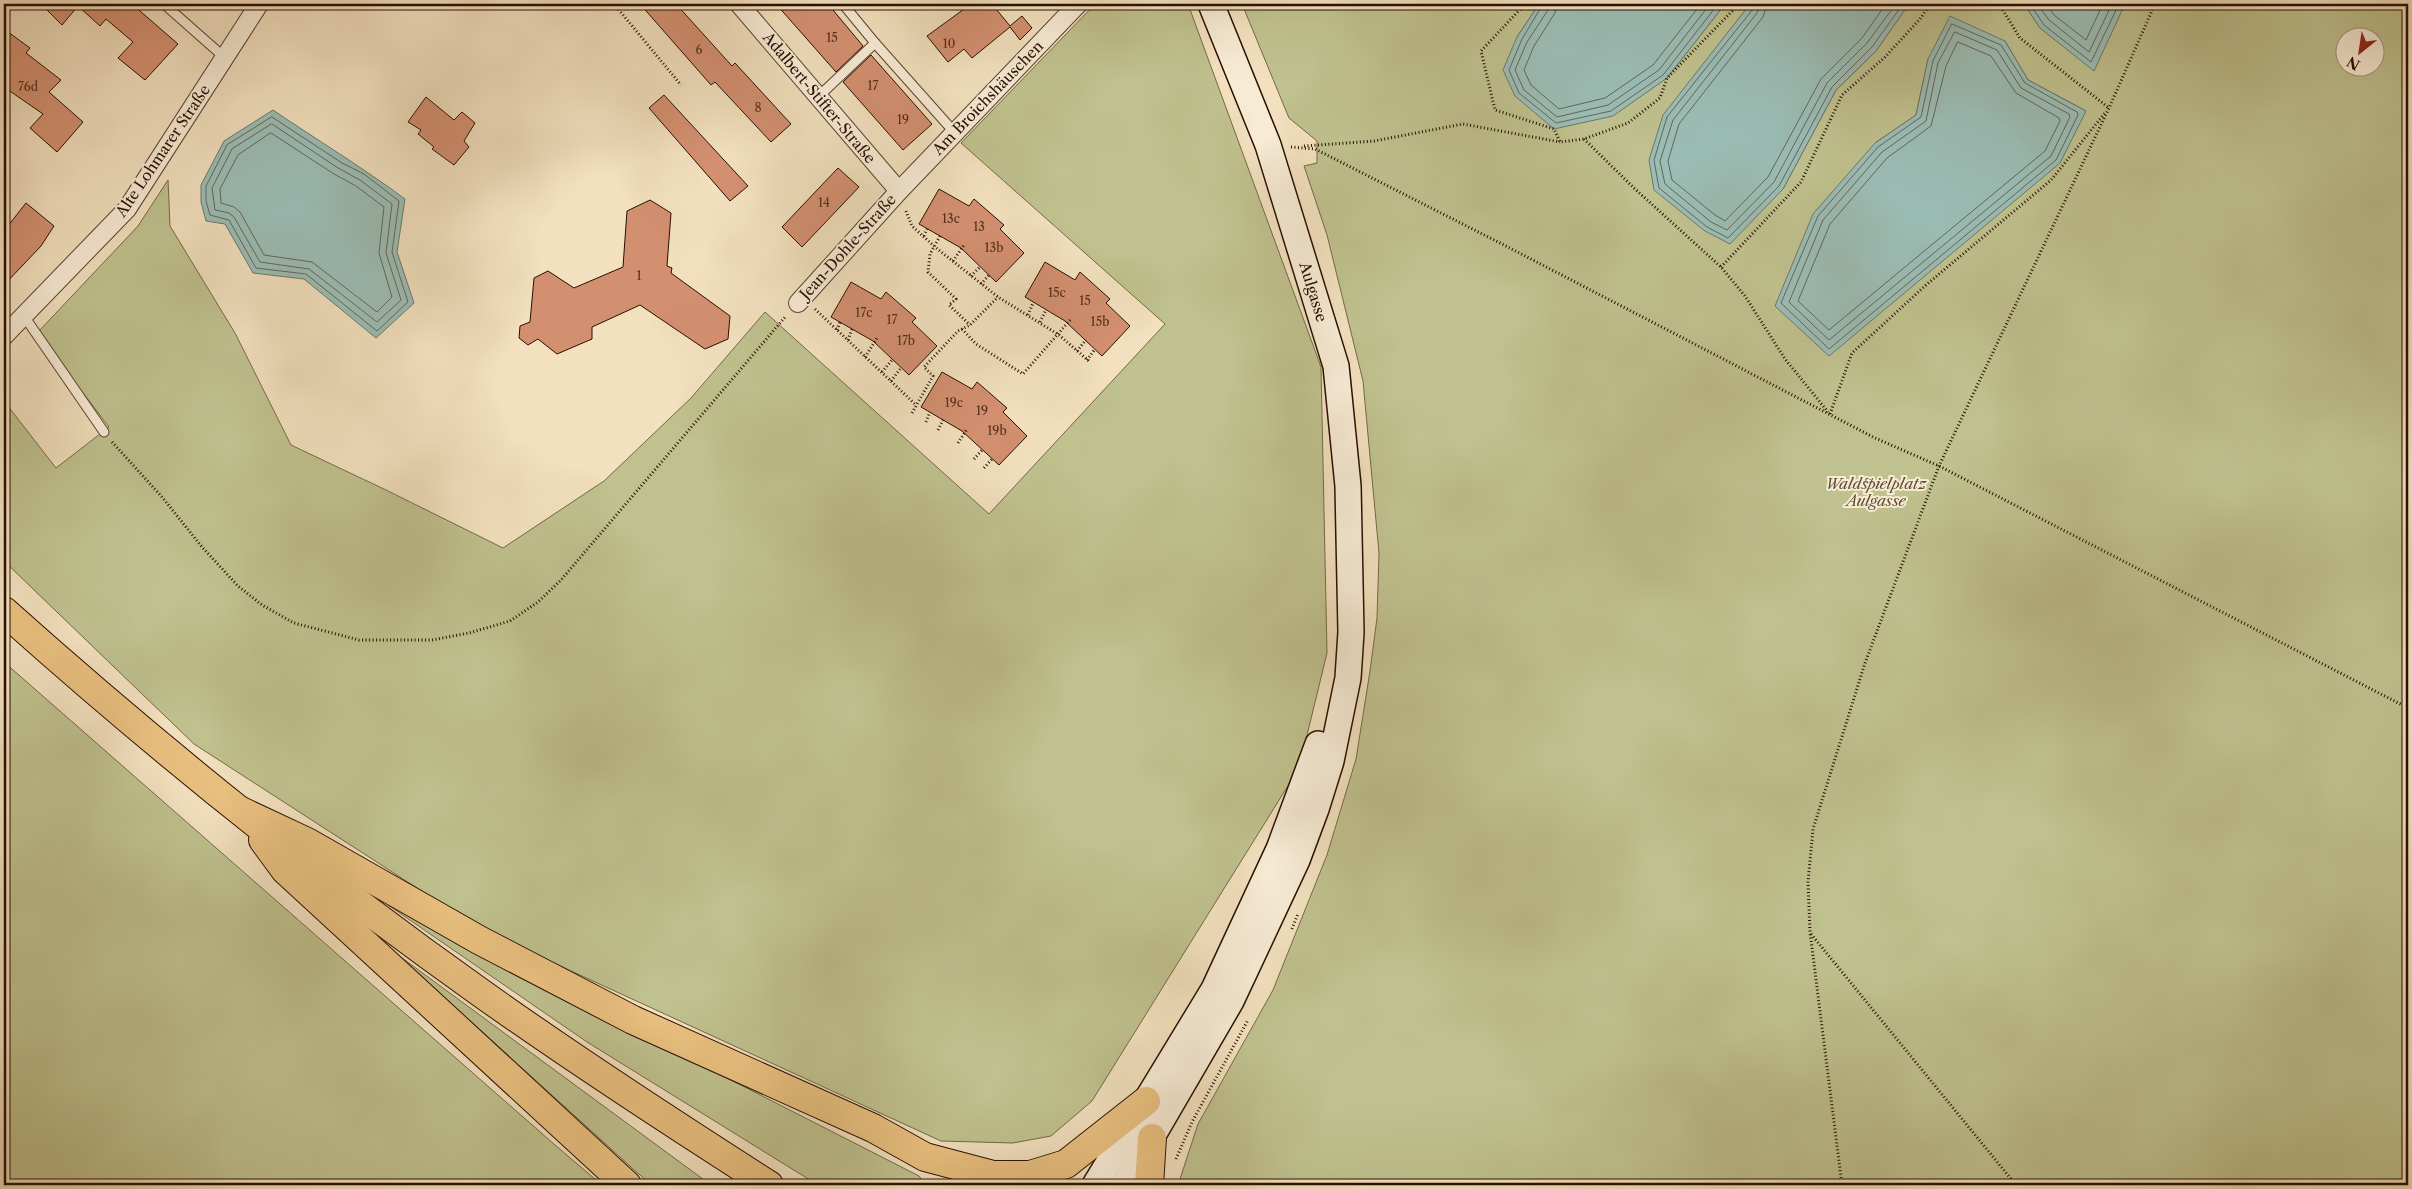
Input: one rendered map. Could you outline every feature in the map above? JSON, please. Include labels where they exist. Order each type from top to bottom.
[{"type":"highway","points":[[4,611],[90,688],[241,811],[388,925],[572,1056],[769,1185]]},
{"type":"highway","points":[[241,811],[307,842],[479,940],[632,1020],[874,1128],[925,1157],[993,1175],[1030,1175],[1066,1164],[1146,1101]]},
{"type":"highway","points":[[241,811],[285,870],[627,1185]]},
{"type":"highway","points":[[1149,1185],[1152,1138]]},
{"type":"highway","points":[[925,1157],[953,1185]]},
{"type":"main road","name":"Aulgasse","points":[[1211,4],[1268,145],[1336,366],[1348,477],[1350,595]]},
{"type":"main road","points":[[1095,1185],[1214,989],[1279,849],[1315,757],[1350,595]]},
{"type":"main road","points":[[1124,1185],[1231,1001],[1297,860],[1331,761],[1348,678],[1351,632],[1350,595]]},
{"type":"street","name":"Alte Lohmarer Straße","points":[[11,324],[127,210],[259,4]]},
{"type":"street","name":"Adalbert-Stifter-Straße","points":[[739,4],[899,191]]},
{"type":"street","name":"Am Broichshäuschen","points":[[899,191],[1078,4]]},
{"type":"street","name":"Jean-Dohle-Straße","points":[[802,298],[899,191]]},
{"type":"lane","points":[[164,4],[224,57]]},
{"type":"lane","points":[[844,4],[875,43],[955,133]]},
{"type":"lane","points":[[818,97],[875,43]]},
{"type":"lane","points":[[11,324],[104,432]]},
{"type":"path","points":[[614,4],[681,85]]},
{"type":"path","points":[[1524,4],[1481,51],[1495,110],[1554,129],[1560,142]]},
{"type":"path","points":[[1291,147],[1374,141],[1463,124],[1560,142],[1584,139],[1628,123],[1660,98],[1667,78],[1739,4]]},
{"type":"path","points":[[1721,267],[1801,182],[1842,95],[1885,57],[1920,20],[1930,4]]},
{"type":"path","points":[[1999,4],[2020,38],[2109,108]]},
{"type":"path","points":[[1842,1185],[1810,932],[1808,882],[1813,829],[1865,663],[1939,466],[2109,108],[2155,4]]},
{"type":"path","points":[[1830,414],[1852,352],[1926,285],[2051,180],[2109,108]]},
{"type":"path","points":[[1584,139],[1635,190],[1721,267],[1745,296],[1785,359],[1830,414]]},
{"type":"path","points":[[1291,147],[1315,149],[1875,438],[1939,466],[2408,708]]},
{"type":"path","points":[[1291,147],[1294,157]]},
{"type":"path","points":[[899,191],[912,226],[935,247],[998,297],[1059,335],[1088,361],[1095,349]]},
{"type":"path","points":[[924,236],[927,229]]},
{"type":"path","points":[[940,236],[930,254],[928,272],[956,299],[949,306],[970,325]]},
{"type":"path","points":[[953,261],[964,245]]},
{"type":"path","points":[[971,276],[980,266]]},
{"type":"path","points":[[981,284],[989,275]]},
{"type":"path","points":[[912,412],[933,376],[924,367],[998,297]]},
{"type":"path","points":[[104,432],[162,497],[202,547],[238,586],[262,605],[294,623],[359,640],[442,638],[510,621],[538,602],[573,566],[802,298],[916,405]]},
{"type":"path","points":[[1028,315],[1033,303]]},
{"type":"path","points":[[1040,322],[1046,310]]},
{"type":"path","points":[[962,329],[976,344],[1023,374],[1059,335],[1070,319]]},
{"type":"path","points":[[837,330],[840,322]]},
{"type":"path","points":[[848,340],[852,329]]},
{"type":"path","points":[[865,357],[877,338]]},
{"type":"path","points":[[1077,351],[1086,340]]},
{"type":"path","points":[[882,372],[892,360]]},
{"type":"path","points":[[891,381],[901,368]]},
{"type":"path","points":[[926,422],[930,412]]},
{"type":"path","points":[[938,430],[943,420]]},
{"type":"path","points":[[958,443],[967,429]]},
{"type":"path","points":[[974,459],[982,450]]},
{"type":"path","points":[[984,468],[992,458]]},
{"type":"path","points":[[1289,935],[1300,909]]},
{"type":"path","points":[[1810,932],[2016,1185]]},
{"type":"path","points":[[1172,1167],[1192,1122],[1252,1014]]},
{"type":"green space","points":[[1095,4],[1188,4],[1321,367],[1327,653],[1299,768],[1092,1101],[1051,1136],[1013,1143],[941,1141],[482,930],[194,744],[4,561],[4,401],[56,468],[109,427],[58,360],[39,331],[138,226],[168,180],[170,226],[235,333],[291,445],[503,548],[604,481],[691,398],[765,312],[989,514],[1165,324],[961,143]]},
{"type":"green space","name":"Waldspielplatz Aulgasse","points":[[1242,4],[1539,4],[1517,37],[1667,78],[1725,4],[1750,4],[1714,51],[1783,189],[1836,90],[1876,51],[1909,4],[2024,4],[2040,28],[2119,15],[2125,4],[2408,4],[2408,1185],[1178,1185],[1198,1124],[1273,990],[1327,855],[1356,759],[1370,671],[1377,618],[1379,553],[1363,381],[1327,235],[1304,166],[1317,163],[1317,141],[1289,118]],"holes":[[[2005,41],[2028,80],[2086,111],[1875,143],[1916,115],[1928,59]]]},
{"type":"green space","points":[[4,662],[555,1145],[602,1185],[4,1185]]},
{"type":"green space","points":[[388,905],[919,1176],[926,1185],[818,1185],[587,1042]]},
{"type":"green space","points":[[394,952],[711,1185],[651,1185]]},
{"type":"water","points":[[1539,4],[1725,4],[1667,78],[1613,116],[1554,129],[1515,96],[1503,70],[1517,37]]},
{"type":"water","points":[[1750,4],[1909,4],[1876,51],[1836,90],[1783,189],[1730,244],[1705,231],[1654,190],[1649,160],[1663,115]]},
{"type":"water","points":[[2024,4],[2125,4],[2094,71],[2040,28]]},
{"type":"water","points":[[1950,16],[2005,41],[2028,80],[2086,111],[2060,163],[1829,356],[1775,306],[1813,214],[1875,143],[1916,115],[1928,59]]},
{"type":"water","points":[[273,110],[405,199],[397,252],[414,303],[376,338],[304,279],[253,273],[225,224],[206,221],[201,202],[201,185],[224,141]]},
{"type":"building","points":[[41,4],[132,4],[178,44],[145,80],[118,58],[133,42],[106,19],[100,26],[78,6],[62,25]]},
{"type":"building","points":[[640,4],[676,4],[732,66],[735,63],[791,124],[771,142],[715,82],[711,85]]},
{"type":"building","points":[[776,4],[828,4],[863,46],[836,72]]},
{"type":"building","points":[[971,4],[992,4],[1010,26],[1022,16],[1032,28],[1020,40],[1010,27],[972,58],[964,49],[948,62],[927,36]]},
{"type":"building","points":[[4,29],[30,48],[26,53],[61,80],[49,92],[83,122],[57,152],[30,128],[43,114],[4,87]]},
{"type":"building","points":[[871,55],[932,124],[903,150],[843,82]]},
{"type":"building","points":[[664,95],[748,186],[730,201],[649,108]]},
{"type":"building","points":[[426,97],[454,120],[462,112],[475,123],[464,141],[469,147],[454,165],[432,149],[434,147],[418,134],[421,130],[408,122]]},
{"type":"building","points":[[838,168],[859,187],[802,247],[782,227]]},
{"type":"building","points":[[939,189],[969,206],[974,199],[1004,225],[1000,229],[1024,253],[996,282],[961,248],[919,224]]},
{"type":"building","points":[[650,200],[671,213],[667,266],[672,268],[671,273],[730,316],[728,339],[705,349],[640,305],[592,327],[592,339],[557,354],[538,339],[528,345],[519,338],[520,326],[530,322],[534,278],[548,271],[574,288],[623,267],[627,211]]},
{"type":"building","points":[[26,203],[54,226],[41,246],[4,285],[4,231]]},
{"type":"building","points":[[1045,262],[1075,280],[1080,272],[1110,299],[1106,303],[1130,326],[1102,356],[1065,321],[1025,297]]},
{"type":"building","points":[[851,282],[881,299],[886,292],[916,318],[912,322],[937,346],[909,375],[873,341],[831,317]]},
{"type":"building","points":[[942,372],[972,389],[977,382],[1007,408],[1003,412],[1027,436],[999,465],[962,431],[921,407]]}]
